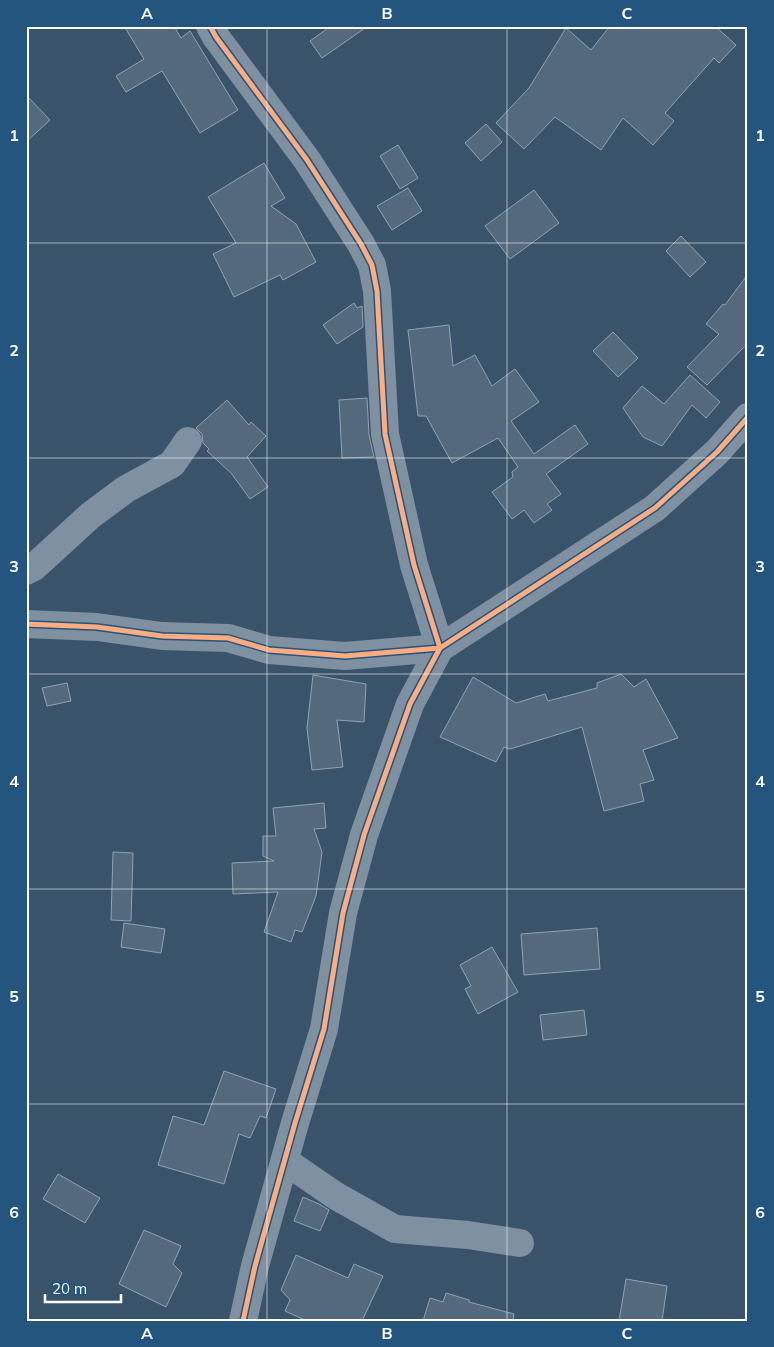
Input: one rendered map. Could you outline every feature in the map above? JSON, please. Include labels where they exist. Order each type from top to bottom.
[{"type":"street","points":[[210,26],[216,37],[307,160],[361,244],[372,265],[377,290],[385,434],[414,566],[440,648],[410,704],[364,834],[343,913],[324,1029],[255,1266],[243,1321]]},
{"type":"street","points":[[26,624],[97,627],[162,636],[228,638],[269,650],[345,656],[440,648],[655,508],[717,452],[748,417]]},
{"type":"street","points":[[26,571],[34,567],[91,515],[126,489],[172,464],[188,441]]},
{"type":"street","points":[[285,1161],[336,1196],[395,1229],[468,1235],[520,1243]]},
{"type":"building","points":[[124,26],[174,26],[181,38],[190,31],[238,110],[200,133],[162,71],[126,92],[116,76],[144,59]]},
{"type":"building","points":[[331,26],[368,26],[322,58],[310,41]]},
{"type":"building","points":[[610,26],[715,26],[736,45],[719,63],[714,58],[665,113],[674,121],[653,145],[623,118],[601,150],[555,117],[524,149],[496,123],[529,88],[566,28],[591,50]]},
{"type":"building","points":[[26,95],[50,120],[26,142]]},
{"type":"building","points":[[486,124],[502,142],[481,161],[465,143]]},
{"type":"building","points":[[398,145],[418,178],[400,189],[380,156]]},
{"type":"building","points":[[264,163],[285,198],[271,206],[296,224],[316,262],[283,280],[280,275],[234,297],[213,254],[236,243],[208,197]]},
{"type":"building","points":[[408,188],[422,211],[392,230],[377,206]]},
{"type":"building","points":[[534,190],[559,223],[510,259],[485,226]]},
{"type":"building","points":[[681,236],[706,262],[690,277],[666,251]]},
{"type":"building","points":[[748,274],[748,343],[707,385],[687,367],[719,334],[706,324],[723,304],[725,305]]},
{"type":"building","points":[[354,303],[357,308],[362,306],[363,327],[337,344],[323,325]]},
{"type":"building","points":[[449,325],[453,366],[475,355],[492,386],[515,369],[539,402],[511,421],[534,454],[575,425],[588,444],[546,474],[561,494],[547,504],[552,510],[534,523],[524,510],[512,519],[492,492],[513,477],[512,472],[518,467],[498,438],[452,463],[426,416],[418,416],[408,330]]},
{"type":"building","points":[[613,332],[638,358],[618,377],[593,351]]},
{"type":"building","points":[[690,375],[720,402],[706,418],[692,405],[662,446],[643,437],[623,408],[642,386],[664,404]]},
{"type":"building","points":[[367,398],[369,435],[374,457],[342,458],[339,400]]},
{"type":"building","points":[[227,400],[249,425],[251,422],[266,436],[247,457],[268,487],[250,499],[231,473],[207,451],[209,449],[203,443],[202,434],[196,428]]},
{"type":"building","points":[[621,674],[634,687],[646,679],[678,738],[643,750],[654,780],[640,784],[644,801],[604,811],[582,727],[510,749],[504,747],[496,762],[440,737],[473,677],[516,703],[545,694],[548,701],[597,688],[597,683]]},
{"type":"building","points":[[313,675],[366,684],[364,722],[337,720],[343,767],[312,770],[307,728]]},
{"type":"building","points":[[67,683],[71,701],[47,706],[42,688]]},
{"type":"building","points":[[324,803],[326,828],[314,829],[322,852],[316,896],[302,932],[295,930],[291,942],[264,932],[278,892],[233,894],[232,863],[274,861],[263,856],[263,836],[276,836],[273,808]]},
{"type":"building","points":[[113,852],[133,853],[131,921],[111,920]]},
{"type":"building","points":[[124,923],[165,929],[161,953],[121,947]]},
{"type":"building","points":[[597,928],[600,969],[524,975],[521,934]]},
{"type":"building","points":[[492,947],[518,992],[478,1014],[465,989],[471,986],[460,965]]},
{"type":"building","points":[[584,1010],[587,1035],[543,1040],[540,1015]]},
{"type":"building","points":[[224,1071],[276,1089],[266,1118],[260,1116],[250,1138],[239,1134],[224,1184],[158,1165],[173,1116],[204,1125]]},
{"type":"building","points":[[58,1174],[100,1198],[85,1223],[43,1199]]},
{"type":"building","points":[[303,1197],[329,1210],[320,1231],[294,1221]]},
{"type":"building","points":[[144,1230],[181,1246],[173,1264],[182,1273],[166,1307],[119,1284]]},
{"type":"building","points":[[296,1255],[348,1278],[354,1264],[383,1276],[362,1321],[307,1321],[285,1311],[290,1300],[281,1290]]},
{"type":"building","points":[[626,1279],[667,1286],[662,1321],[619,1321]]},
{"type":"building","points":[[446,1293],[469,1300],[469,1302],[514,1314],[513,1321],[423,1321],[430,1298],[443,1302]]},
{"type":"cycle path","points":[[26,624],[97,627],[162,636],[228,638],[269,650],[345,656],[440,648],[414,565],[385,434],[377,291],[372,265],[361,244],[307,160],[216,37],[210,26]]},
{"type":"cycle path","points":[[243,1321],[255,1266],[295,1123],[324,1029],[343,913],[364,835],[410,704],[440,648],[655,508],[717,452],[748,417]]}]
